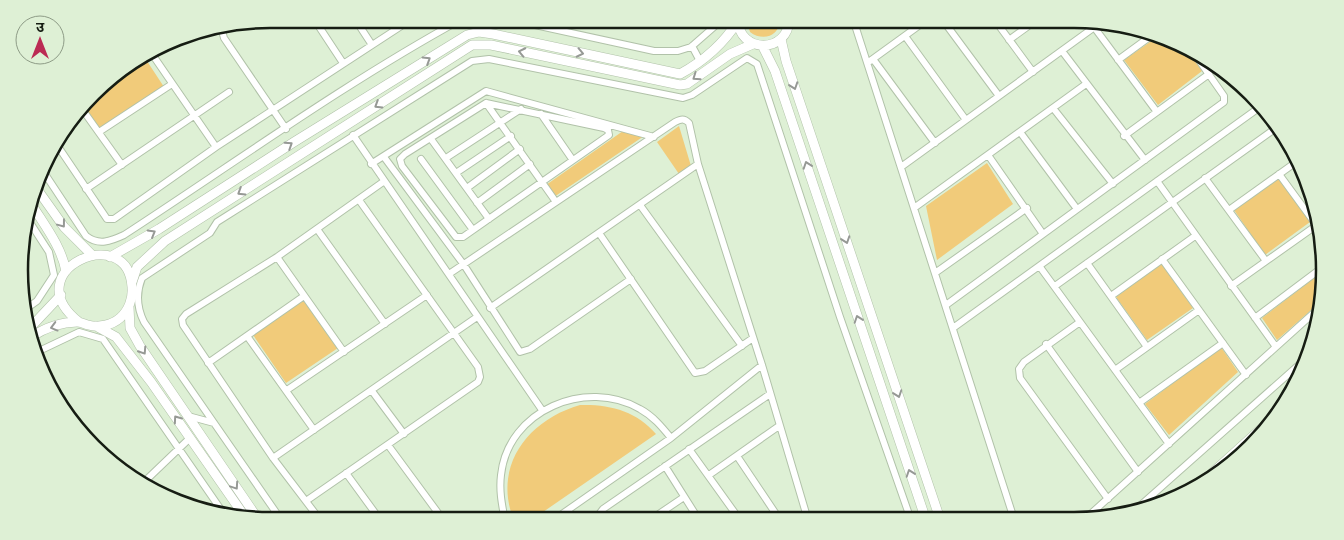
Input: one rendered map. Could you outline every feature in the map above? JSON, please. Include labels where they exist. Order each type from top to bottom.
[{"type":"street","points":[[320,28],[343,63]]},
{"type":"street","points":[[361,28],[372,45]]},
{"type":"street","points":[[60,149],[107,219],[114,219],[216,147],[398,28]]},
{"type":"street","points":[[46,176],[86,236],[93,241],[110,241],[124,235],[286,129],[334,94],[447,28]]},
{"type":"street","points":[[548,28],[654,51],[678,51],[692,46],[713,28]]},
{"type":"street","points":[[110,257],[159,229],[294,142],[467,35],[479,32],[493,34],[680,74],[700,61],[724,41],[733,28]]},
{"type":"street","points":[[740,28],[742,35],[754,44],[763,46],[773,45],[781,40],[788,28]]},
{"type":"street","points":[[858,28],[870,61],[901,167],[1012,512]]},
{"type":"street","points":[[870,61],[915,28]]},
{"type":"street","points":[[949,28],[999,96]]},
{"type":"street","points":[[1000,28],[1033,72]]},
{"type":"street","points":[[1009,40],[1026,28]]},
{"type":"street","points":[[901,167],[1093,28]]},
{"type":"street","points":[[1100,29],[1118,60],[1157,112]]},
{"type":"street","points":[[222,32],[224,38],[286,129]]},
{"type":"street","points":[[904,36],[966,120]]},
{"type":"street","points":[[1118,60],[1148,39]]},
{"type":"street","points":[[781,40],[786,60],[937,512]]},
{"type":"street","points":[[132,282],[137,267],[165,240],[472,45],[491,45],[673,85],[686,84],[730,54],[754,44]]},
{"type":"street","points":[[692,46],[700,61]]},
{"type":"street","points":[[763,46],[775,71],[923,512]]},
{"type":"street","points":[[1062,51],[1124,136],[1144,160]]},
{"type":"street","points":[[154,57],[216,147]]},
{"type":"street","points":[[276,512],[144,322],[140,313],[138,298],[142,278],[210,233],[217,222],[466,64],[479,59],[526,66],[684,98],[692,95],[743,59],[751,58],[757,64],[834,299],[908,512]]},
{"type":"street","points":[[870,61],[934,143]]},
{"type":"street","points":[[946,305],[1224,102],[1224,96],[1202,64]]},
{"type":"street","points":[[711,67],[718,76]]},
{"type":"street","points":[[1124,136],[1209,74]]},
{"type":"street","points":[[98,132],[172,84]]},
{"type":"street","points":[[914,208],[1086,84]]},
{"type":"street","points":[[86,189],[230,92]]},
{"type":"street","points":[[371,164],[486,92],[654,137]]},
{"type":"street","points":[[486,103],[543,181],[556,202]]},
{"type":"street","points":[[486,103],[521,110],[608,130],[607,137],[463,237],[453,236],[400,163],[400,159],[486,103]]},
{"type":"street","points":[[1053,108],[1113,184]]},
{"type":"street","points":[[446,158],[500,121],[521,110]]},
{"type":"street","points":[[953,328],[1256,110]]},
{"type":"street","points":[[85,113],[122,164]]},
{"type":"street","points":[[541,114],[572,160]]},
{"type":"street","points":[[449,274],[681,119],[686,120],[689,123],[698,164],[762,365],[804,512]]},
{"type":"street","points":[[1055,286],[1273,130]]},
{"type":"street","points":[[1020,132],[1077,209]]},
{"type":"street","points":[[353,135],[383,182],[449,274],[477,318],[542,410]]},
{"type":"street","points":[[456,173],[511,136]]},
{"type":"street","points":[[431,139],[489,219]]},
{"type":"street","points":[[467,188],[520,149]]},
{"type":"street","points":[[988,155],[1027,208],[1043,234]]},
{"type":"street","points":[[384,157],[464,265],[518,350],[523,352],[631,279]]},
{"type":"street","points":[[421,159],[473,230]]},
{"type":"street","points":[[477,202],[530,164]]},
{"type":"street","points":[[490,308],[698,164]]},
{"type":"street","points":[[1229,210],[1292,165]]},
{"type":"street","points":[[1280,174],[1310,216]]},
{"type":"street","points":[[1205,178],[1266,261]]},
{"type":"street","points":[[1157,181],[1276,348]]},
{"type":"street","points":[[314,512],[273,458],[208,363],[183,325],[183,316],[277,257],[383,182]]},
{"type":"street","points":[[40,193],[64,227],[92,254]]},
{"type":"street","points":[[306,501],[478,382],[480,377],[478,367],[359,200]]},
{"type":"street","points":[[640,205],[742,346]]},
{"type":"street","points":[[935,273],[1027,208]]},
{"type":"street","points":[[35,210],[64,258],[66,271]]},
{"type":"street","points":[[30,306],[37,301],[54,275],[50,252],[32,224]]},
{"type":"street","points":[[1231,286],[1313,228]]},
{"type":"street","points":[[317,229],[384,324]]},
{"type":"street","points":[[598,233],[695,373],[705,371],[753,338]]},
{"type":"street","points":[[1111,296],[1195,236]]},
{"type":"street","points":[[79,322],[67,310],[61,295],[61,282],[66,271],[78,260],[92,254],[110,257],[120,262],[127,271],[132,282],[133,294],[129,306],[121,317],[109,324],[96,326]]},
{"type":"street","points":[[277,257],[344,352]]},
{"type":"street","points":[[1162,259],[1246,375]]},
{"type":"street","points":[[1087,263],[1147,347]]},
{"type":"street","points":[[1040,267],[1169,444]]},
{"type":"street","points":[[1255,318],[1316,272]]},
{"type":"street","points":[[34,324],[61,295]]},
{"type":"street","points":[[287,390],[427,295]]},
{"type":"street","points":[[208,363],[304,296]]},
{"type":"street","points":[[129,306],[130,328],[253,512]]},
{"type":"street","points":[[1115,370],[1199,310]]},
{"type":"street","points":[[1094,512],[1312,314]]},
{"type":"street","points":[[273,458],[477,318]]},
{"type":"street","points":[[36,334],[53,326],[79,322],[96,326],[116,336],[240,510]]},
{"type":"street","points":[[1080,322],[1046,344],[1020,366],[1020,378],[1108,498]]},
{"type":"street","points":[[41,350],[79,332],[103,339],[219,507]]},
{"type":"street","points":[[247,336],[314,430]]},
{"type":"street","points":[[1139,403],[1223,343]]},
{"type":"street","points":[[1046,344],[1138,472]]},
{"type":"street","points":[[565,512],[671,438],[762,365]]},
{"type":"street","points":[[1144,502],[1296,368]]},
{"type":"street","points":[[372,391],[404,434]]},
{"type":"street","points":[[601,512],[689,448],[770,394]]},
{"type":"street","points":[[503,512],[500,498],[501,473],[508,450],[522,429],[542,410],[579,397],[600,396],[621,401],[646,413],[671,438]]},
{"type":"street","points":[[188,416],[214,423]]},
{"type":"street","points":[[708,475],[779,426]]},
{"type":"street","points":[[147,479],[190,438]]},
{"type":"street","points":[[388,445],[437,512]]},
{"type":"street","points":[[689,448],[733,512]]},
{"type":"street","points":[[737,456],[775,512]]},
{"type":"street","points":[[665,466],[694,512]]},
{"type":"street","points":[[346,473],[374,512]]},
{"type":"street","points":[[662,512],[684,497]]},
{"type":"shaded area","points":[[749,28],[778,28],[770,36],[765,37],[760,37],[750,32]]},
{"type":"shaded area","points":[[1153,40],[1194,59],[1202,71],[1158,105],[1124,60]]},
{"type":"shaded area","points":[[147,61],[164,87],[99,130],[87,111],[122,78]]},
{"type":"shaded area","points":[[679,126],[691,166],[679,174],[657,142]]},
{"type":"shaded area","points":[[623,131],[644,136],[554,197],[546,185]]},
{"type":"shaded area","points":[[987,163],[1013,204],[937,260],[926,206]]},
{"type":"shaded area","points":[[1279,178],[1310,222],[1265,255],[1234,210]]},
{"type":"shaded area","points":[[1161,263],[1193,308],[1147,340],[1116,297]]},
{"type":"shaded area","points":[[1316,277],[1313,308],[1277,340],[1262,318]]},
{"type":"shaded area","points":[[303,300],[338,348],[286,383],[253,335]]},
{"type":"shaded area","points":[[1221,347],[1238,372],[1169,435],[1145,404]]},
{"type":"shaded area","points":[[580,405],[622,410],[640,420],[656,434],[543,512],[511,512],[508,501],[508,482],[512,464],[519,448],[530,434],[561,412]]}]
